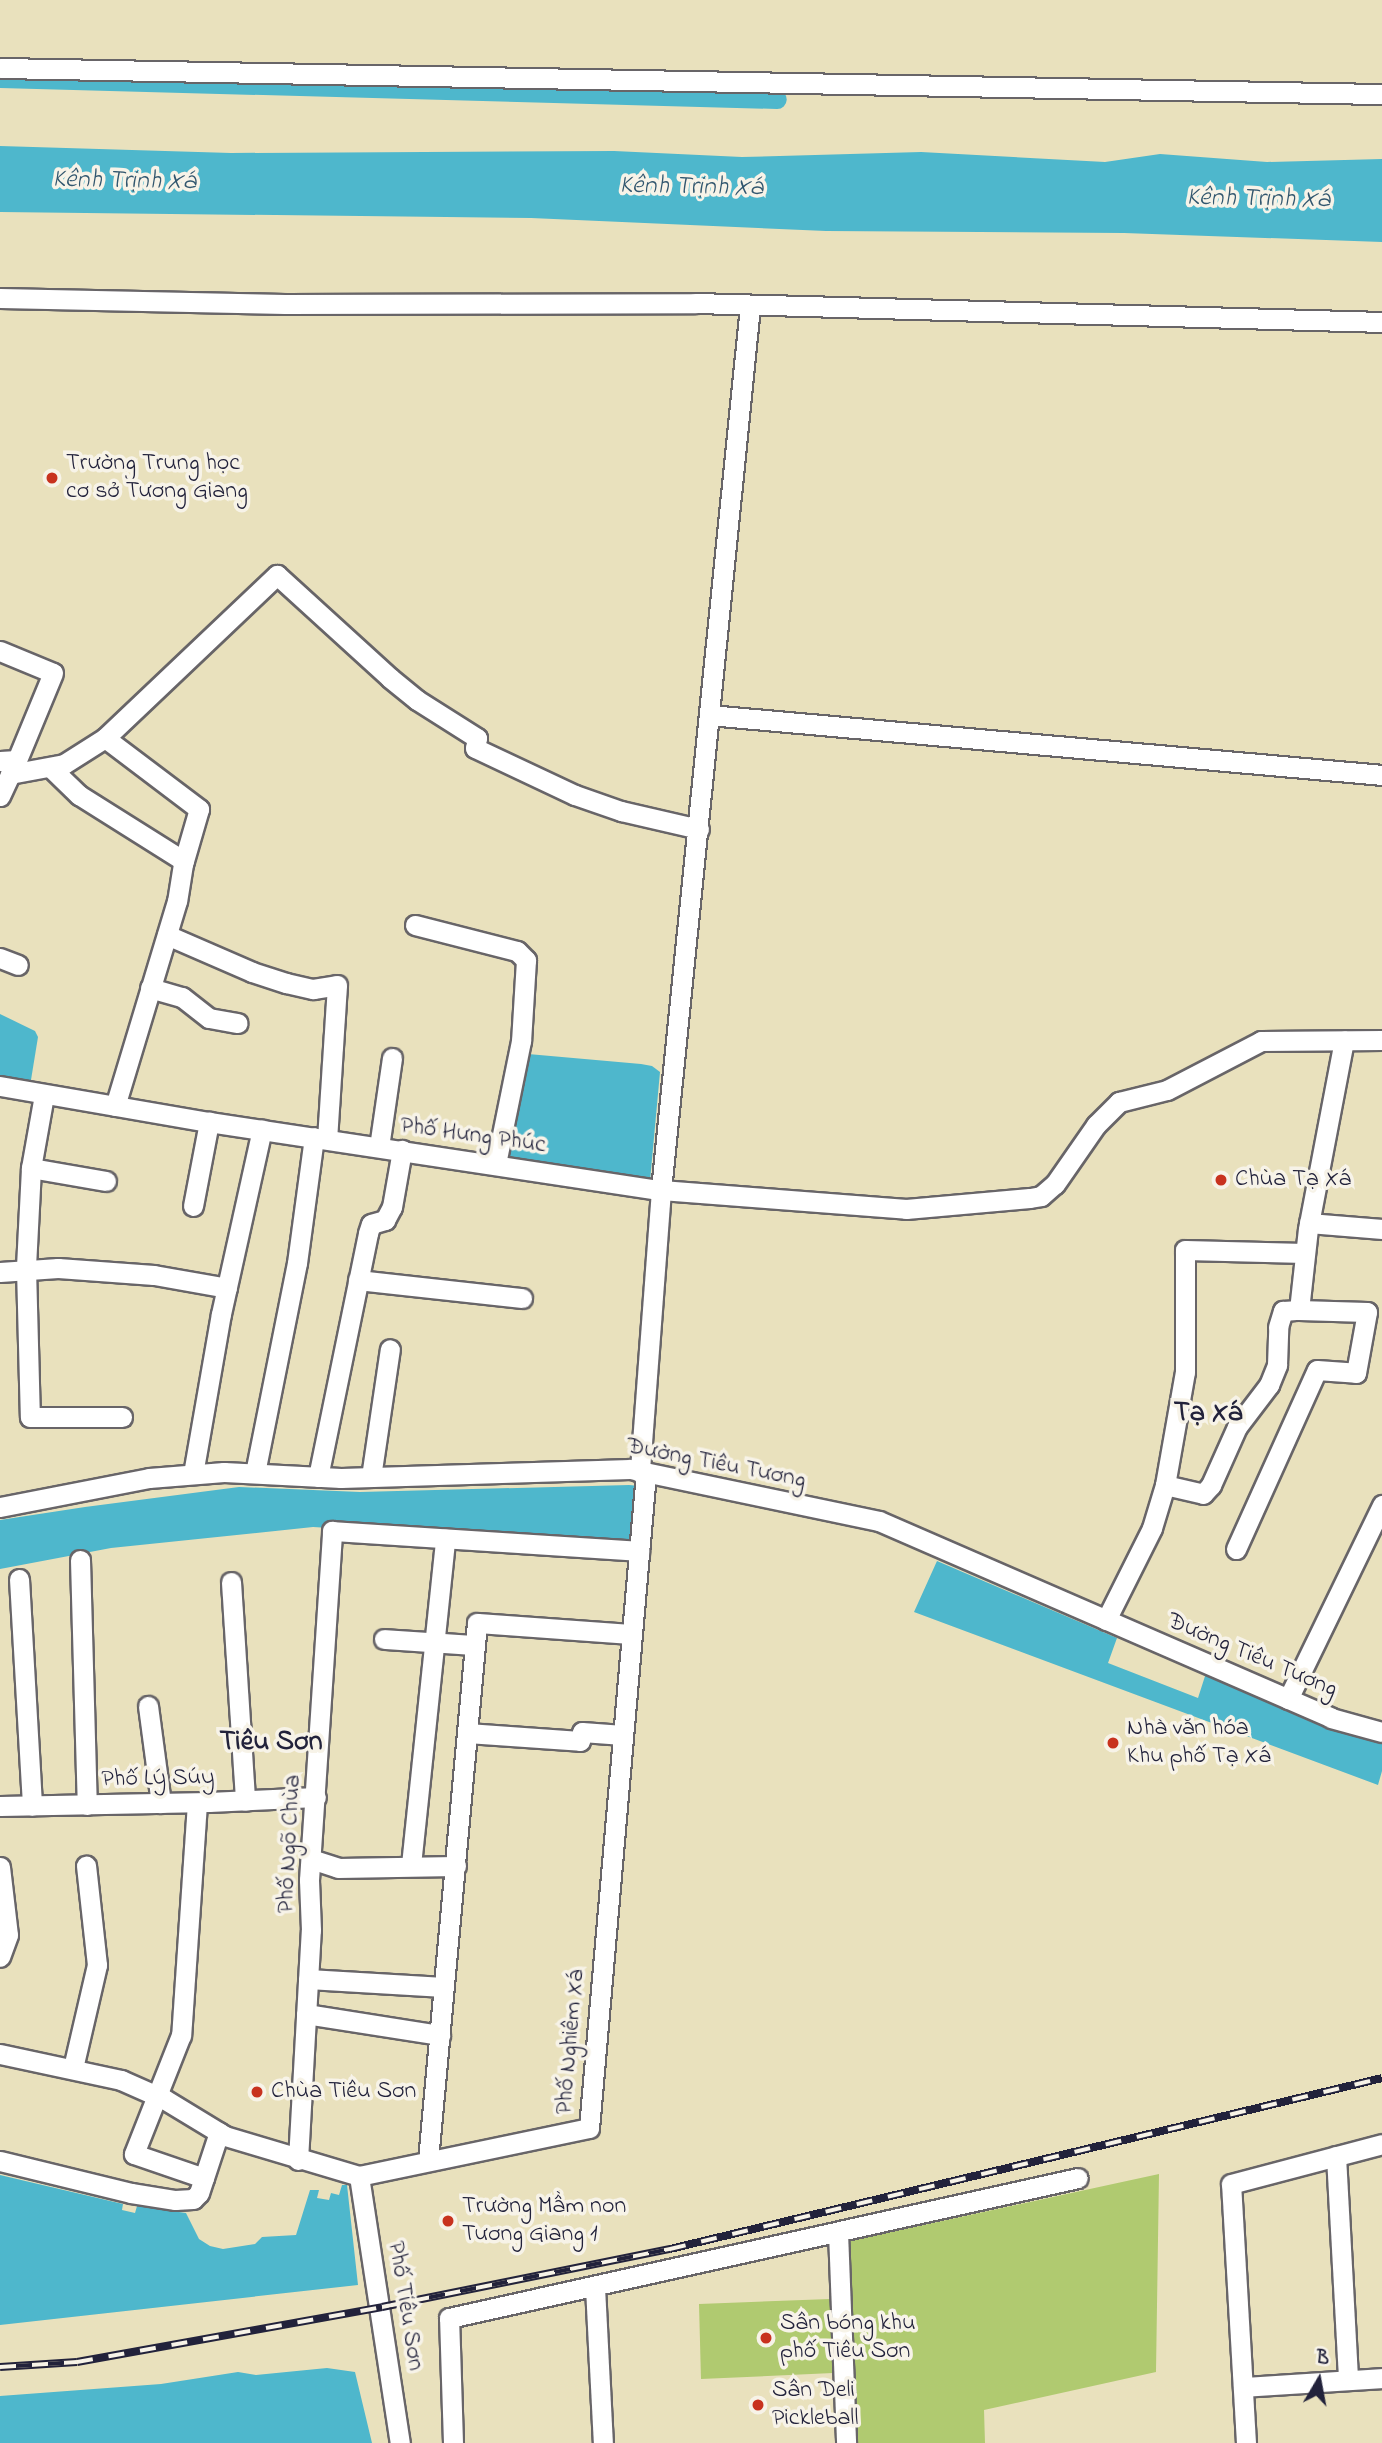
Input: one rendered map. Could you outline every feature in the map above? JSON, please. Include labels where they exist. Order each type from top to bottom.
[{"type":"street","points":[[0,68],[1382,94]]},
{"type":"street","points":[[0,298],[285,304],[695,303],[1382,322]]},
{"type":"street","points":[[643,1472],[660,1190],[699,829],[750,306]]},
{"type":"street","points":[[9,765],[51,768],[64,764],[105,738],[277,575],[390,678],[417,700],[477,738],[475,748],[575,795],[621,810],[699,829]]},
{"type":"street","points":[[0,651],[53,673],[9,765],[0,796]]},
{"type":"street","points":[[709,715],[1382,775]]},
{"type":"street","points":[[105,738],[200,809],[184,861],[167,935],[115,1106]]},
{"type":"street","points":[[51,768],[79,795],[184,861]]},
{"type":"street","points":[[415,925],[517,951],[523,955],[527,965],[522,1041],[496,1164]]},
{"type":"street","points":[[167,935],[252,972],[286,983],[313,989],[337,985],[321,1138],[255,1474]]},
{"type":"street","points":[[150,988],[182,997],[209,1018],[238,1023]]},
{"type":"street","points":[[1298,1310],[1309,1223],[1344,1040]]},
{"type":"street","name":"Phố Hưng Phúc","points":[[0,1086],[209,1122],[660,1190],[906,1209],[1041,1196],[1055,1184],[1103,1116],[1119,1102],[1167,1090],[1261,1041],[1382,1040]]},
{"type":"street","points":[[379,1147],[392,1058]]},
{"type":"street","points":[[44,1095],[31,1168],[26,1268],[30,1417],[122,1417]]},
{"type":"street","points":[[194,1206],[209,1122]]},
{"type":"street","points":[[193,1474],[227,1288],[262,1129]]},
{"type":"street","points":[[318,1477],[372,1223],[385,1220],[392,1207],[402,1150]]},
{"type":"street","points":[[31,1168],[106,1181]]},
{"type":"street","points":[[1309,1223],[1382,1229]]},
{"type":"street","points":[[1106,1620],[1152,1528],[1165,1485],[1185,1372],[1185,1250],[1305,1253]]},
{"type":"street","points":[[0,1272],[26,1268],[154,1275],[227,1288]]},
{"type":"street","points":[[358,1280],[522,1298]]},
{"type":"street","points":[[1165,1485],[1203,1494],[1211,1485],[1237,1427],[1269,1385],[1277,1365],[1278,1327],[1283,1311],[1374,1313],[1356,1373],[1317,1370],[1236,1549]]},
{"type":"street","points":[[371,1477],[390,1349]]},
{"type":"street","name":"Đường Tiêu Tương","points":[[0,1507],[149,1478],[193,1474],[371,1477],[579,1469],[643,1472],[879,1521],[1331,1718],[1382,1732]]},
{"type":"street","name":"Phố Nghiêm Xá","points":[[0,2054],[73,2067],[121,2080],[155,2095],[219,2132],[298,2160],[359,2176],[589,2128],[639,1551],[643,1472]]},
{"type":"street","points":[[1288,1699],[1382,1505]]},
{"type":"street","name":"Phố Ngõ Chùa","points":[[298,2160],[308,1979],[311,1859],[331,1531],[445,1539]]},
{"type":"street","points":[[411,1865],[445,1539],[639,1551]]},
{"type":"street","points":[[80,1560],[87,1805]]},
{"type":"street","points":[[19,1579],[32,1806]]},
{"type":"street","points":[[231,1582],[245,1801]]},
{"type":"street","points":[[428,2160],[477,1623],[632,1634]]},
{"type":"street","points":[[384,1639],[475,1645]]},
{"type":"street","points":[[148,1706],[161,1804]]},
{"type":"street","points":[[467,1734],[580,1741],[582,1732],[623,1735]]},
{"type":"street","name":"Phố Lý Súy","points":[[0,1806],[197,1803],[316,1797]]},
{"type":"street","points":[[197,1803],[181,2035],[155,2095],[134,2154],[204,2178]]},
{"type":"street","points":[[311,1859],[338,1868],[456,1866]]},
{"type":"street","points":[[73,2067],[97,1965],[86,1866]]},
{"type":"street","points":[[0,1867],[8,1935],[0,1957]]},
{"type":"street","points":[[308,1979],[444,1987]]},
{"type":"street","points":[[306,2014],[440,2035]]},
{"type":"street","points":[[0,2161],[100,2186],[175,2200],[196,2197],[219,2132]]},
{"type":"street","points":[[1246,2443],[1231,2184],[1382,2144]]},
{"type":"street","points":[[1336,2156],[1348,2380]]},
{"type":"street","name":"Phố Tiêu Sơn","points":[[359,2176],[400,2443]]},
{"type":"street","points":[[453,2443],[449,2318],[1078,2178]]},
{"type":"street","points":[[838,2232],[846,2443]]},
{"type":"street","points":[[595,2287],[603,2443]]},
{"type":"street","points":[[1243,2387],[1382,2378]]},
{"type":"green space","points":[[1159,2174],[1156,2372],[984,2410],[985,2443],[853,2443],[847,2247],[850,2241]]},
{"type":"green space","name":"Sân bóng khu phố Tiêu Sơn","points":[[830,2299],[833,2373],[701,2379],[699,2304]]},
{"type":"water","name":"Kênh Trịnh Xá","points":[[0,146],[231,153],[614,151],[742,157],[921,152],[1105,162],[1160,154],[1267,162],[1382,159],[1382,242],[1124,233],[826,231],[531,218],[0,212]]},
{"type":"water","points":[[0,1014],[35,1031],[38,1037],[30,1086],[0,1076]]},
{"type":"water","points":[[528,1054],[641,1064],[652,1066],[660,1072],[650,1181],[512,1159],[506,1152]]},
{"type":"water","points":[[640,1486],[632,1546],[313,1527],[111,1548],[0,1569],[0,1520],[85,1507],[239,1487],[360,1492]]},
{"type":"water","points":[[937,1561],[1117,1638],[1108,1663],[1198,1698],[1206,1673],[1382,1733],[1382,1771],[1378,1785],[914,1612]]},
{"type":"water","points":[[0,2175],[123,2204],[122,2210],[135,2213],[137,2206],[186,2213],[199,2239],[210,2246],[223,2249],[255,2244],[262,2237],[296,2235],[310,2190],[319,2190],[317,2198],[329,2200],[331,2193],[339,2195],[342,2185],[347,2185],[358,2285],[0,2325]]},
{"type":"water","points":[[327,2368],[355,2372],[372,2443],[0,2443],[0,2396],[161,2384],[238,2372],[256,2375]]},
{"type":"waterway","points":[[0,78],[777,99]]},
{"type":"railway","points":[[0,2367],[77,2362],[382,2307],[670,2249],[1382,2078]]},
{"type":"place","name":"Trường Trung học cơ sở Tương Giang","points":[[52,478]]},
{"type":"place","name":"Chùa Tạ Xá","points":[[1221,1180]]},
{"type":"place","name":"Nhà văn hóa Khu phố Tạ Xá","points":[[1113,1743]]},
{"type":"place","name":"Chùa Tiêu Sơn","points":[[257,2092]]},
{"type":"place","name":"Trường Mầm non Tương Giang 1","points":[[448,2221]]},
{"type":"place","name":"Sân bóng khu phố Tiêu Sơn","points":[[766,2338]]},
{"type":"place","name":"Sân Deli Pickleball","points":[[758,2405]]},
{"type":"district","name":"Tạ Xá","points":[[1208,1414]]},
{"type":"district","name":"Tiêu Sơn","points":[[271,1743]]}]
